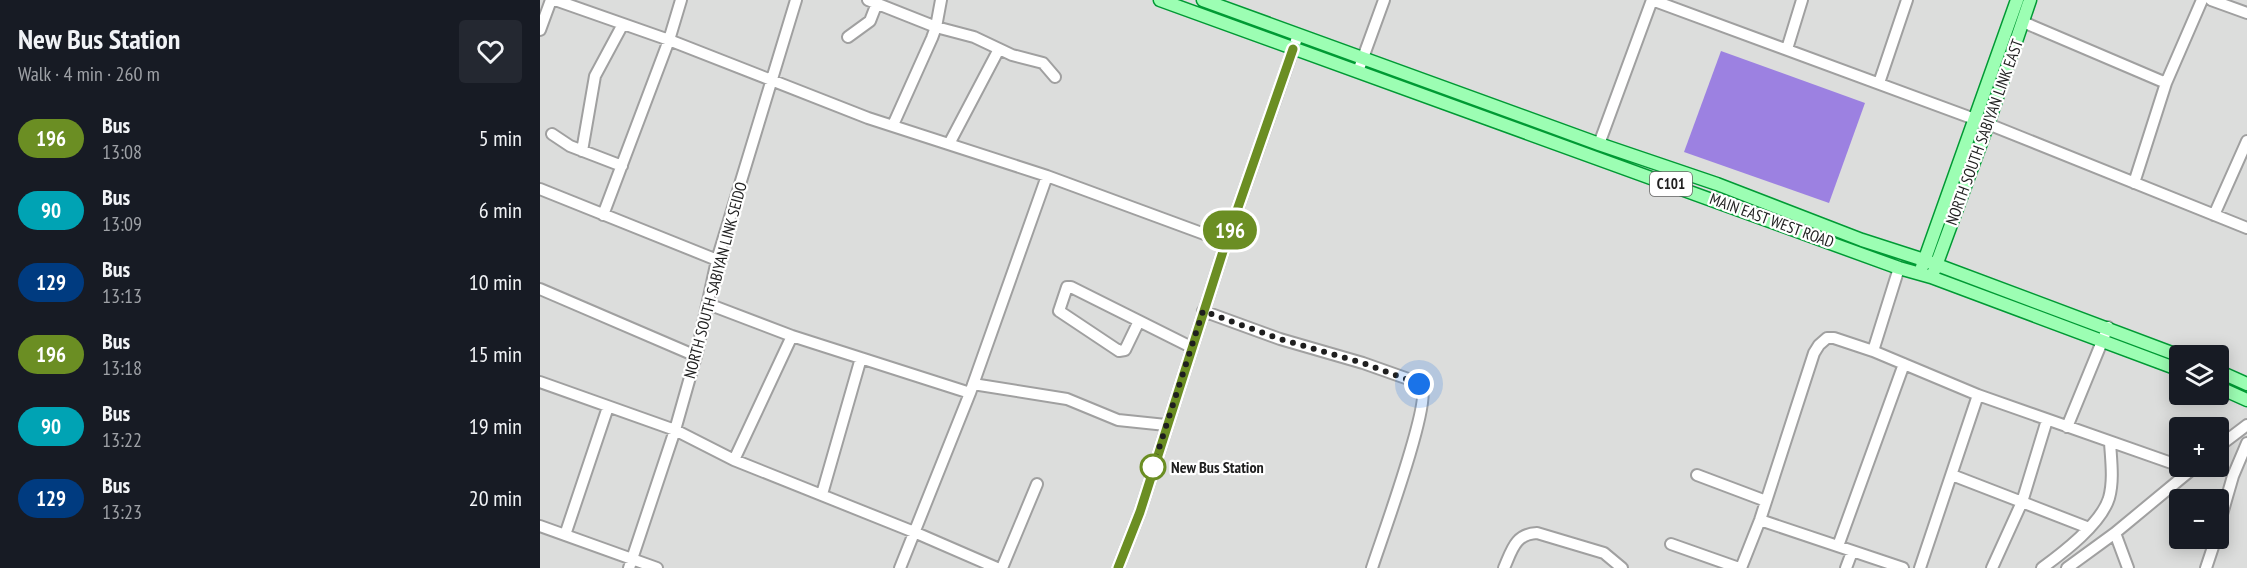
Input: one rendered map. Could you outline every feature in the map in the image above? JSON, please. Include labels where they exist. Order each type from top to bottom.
[{"type":"main road","name":"MAIN EAST WEST ROAD","points":[[1160,0],[1177,3],[1293,49],[1717,200],[1859,246],[1930,262],[2169,352]]},
{"type":"main road","name":"MAIN EAST WEST ROAD","points":[[1203,0],[1599,144],[1722,186],[1859,246],[1899,267],[2169,366]]},
{"type":"main road","name":"NORTH SOUTH SABIYAN LINK EAST","points":[[1930,262],[1975,119],[2017,0]]},
{"type":"main road","name":"NORTH SOUTH SABIYAN LINK EAST","points":[[1930,262],[1988,123],[2030,0]]},
{"type":"main road","points":[[1576,150],[1581,137]]},
{"type":"main road","points":[[1642,173],[1647,160]]},
{"type":"main road","points":[[1717,200],[1722,186]]},
{"type":"main road","points":[[1925,275],[1930,262]]},
{"type":"main road","points":[[2229,376],[2247,384]]},
{"type":"main road","points":[[2229,392],[2247,400]]},
{"type":"street","points":[[540,30],[553,0],[577,4],[623,24],[868,118],[1047,176],[1226,242]]},
{"type":"street","points":[[603,215],[669,40],[681,0]]},
{"type":"street","name":"NORTH SOUTH SABIYAN LINK SEIDO","points":[[631,563],[675,430],[696,356],[717,260],[796,0]]},
{"type":"street","points":[[892,125],[936,27],[941,0]]},
{"type":"street","points":[[1358,72],[1384,0]]},
{"type":"street","points":[[1599,144],[1652,0],[1988,123],[2247,228]]},
{"type":"street","points":[[1787,49],[1802,0]]},
{"type":"street","points":[[1879,83],[1907,0]]},
{"type":"street","points":[[2134,183],[2166,83],[2202,0]]},
{"type":"street","points":[[2211,0],[2247,13]]},
{"type":"street","points":[[848,37],[873,17],[872,2],[936,27],[974,37],[1012,55],[1043,63],[1055,78]]},
{"type":"street","points":[[2023,22],[2166,83]]},
{"type":"street","points":[[582,151],[595,76],[623,24]]},
{"type":"street","points":[[1118,568],[1140,512],[1191,347],[1298,35]]},
{"type":"street","points":[[949,144],[999,49]]},
{"type":"street","points":[[552,134],[582,151],[622,166]]},
{"type":"street","points":[[2214,214],[2247,141]]},
{"type":"street","points":[[900,568],[972,388],[1047,176]]},
{"type":"street","points":[[540,189],[717,260]]},
{"type":"street","points":[[1873,351],[1899,267]]},
{"type":"street","points":[[1139,321],[1125,350],[1119,351],[1059,311],[1069,286],[1139,321],[1191,347]]},
{"type":"street","points":[[540,289],[696,356]]},
{"type":"street","points":[[708,304],[792,336],[861,358],[972,388],[1067,399],[1118,420],[1166,425]]},
{"type":"street","points":[[1203,311],[1280,339],[1363,363],[1414,381],[1422,388],[1424,400],[1408,459],[1371,568]]},
{"type":"street","points":[[2067,427],[2108,327]]},
{"type":"street","points":[[734,460],[792,336]]},
{"type":"street","points":[[1671,544],[1740,568],[1760,520],[1815,353],[1819,345],[1827,338],[1834,338],[1873,351],[1978,395],[2169,461]]},
{"type":"street","points":[[822,494],[861,358]]},
{"type":"street","points":[[1838,546],[1904,364]]},
{"type":"street","points":[[540,382],[675,430],[734,460],[822,494],[997,568]]},
{"type":"street","points":[[1920,568],[1978,395]]},
{"type":"street","points":[[565,535],[608,407]]},
{"type":"street","points":[[1992,568],[2022,502],[2047,420]]},
{"type":"street","points":[[2229,439],[2247,425]]},
{"type":"street","points":[[2042,568],[2100,517],[2109,497],[2112,472],[2110,442]]},
{"type":"street","points":[[2229,490],[2247,443]]},
{"type":"street","points":[[1952,475],[2089,528]]},
{"type":"street","points":[[1697,476],[1766,501]]},
{"type":"street","points":[[2067,568],[2115,533],[2176,477]]},
{"type":"street","points":[[1002,568],[1037,484]]},
{"type":"street","points":[[1760,520],[1903,568]]},
{"type":"street","points":[[540,526],[631,563],[657,568]]},
{"type":"street","points":[[1504,568],[1516,542],[1526,533],[1537,533],[1604,553],[1622,568]]},
{"type":"street","points":[[2115,533],[2128,568]]},
{"type":"street","points":[[2206,568],[2212,549]]},
{"type":"street","points":[[1846,568],[1852,552]]},
{"type":"shaded area","points":[[540,0],[2247,0],[2247,568],[540,568]]},
{"type":"shaded area","points":[[1721,51],[1865,103],[1829,203],[1684,152]]},
{"type":"bus line","name":"196","points":[[1118,568],[1140,512],[1226,242],[1293,49]]},
{"type":"place","name":"New Bus Station","points":[[1153,467]]},
{"type":"route","points":[[1153,467],[1203,311],[1280,339],[1363,363],[1419,384]]}]
